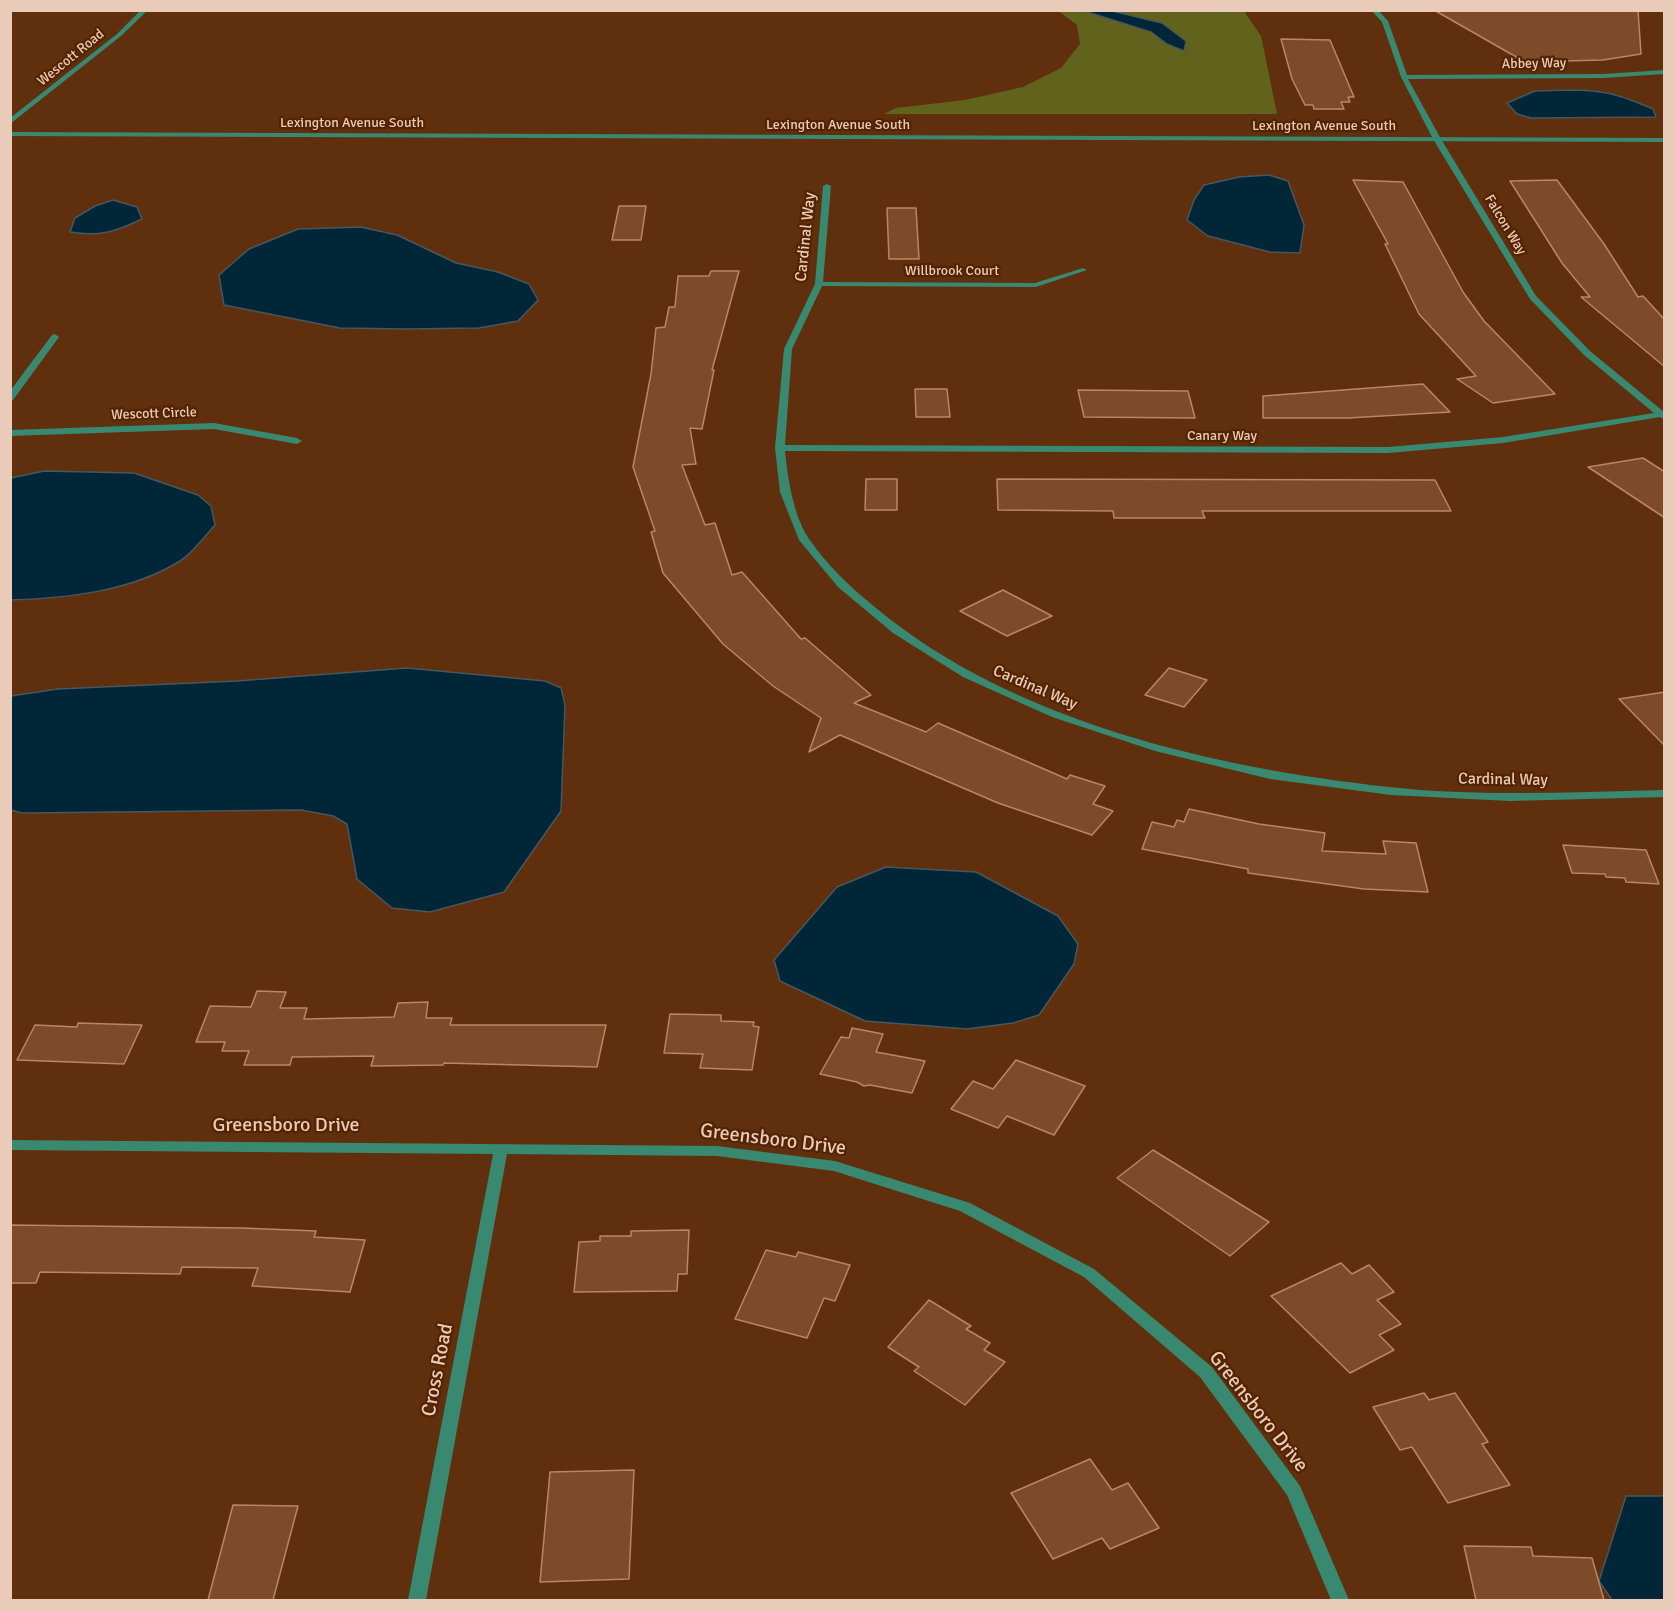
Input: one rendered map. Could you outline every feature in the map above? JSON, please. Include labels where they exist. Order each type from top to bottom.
[{"type":"street","name":"Wescott Road","points":[[10,122],[119,35],[145,10]]},
{"type":"street","name":"Falcon Way","points":[[1374,10],[1385,21],[1404,77],[1437,139],[1533,297],[1587,353],[1663,415]]},
{"type":"street","name":"Abbey Way","points":[[1404,77],[1604,76],[1665,72]]},
{"type":"street","name":"Lexington Avenue South","points":[[10,134],[1665,140]]},
{"type":"street","name":"Cardinal Way","points":[[827,186],[819,284],[788,349],[780,448],[785,492],[803,538],[842,585],[897,631],[967,675],[1056,715],[1159,749],[1270,775],[1391,791],[1510,797],[1665,794]]},
{"type":"street","name":"Willbrook Court","points":[[819,284],[1036,285],[1083,270]]},
{"type":"street","points":[[10,398],[55,337]]},
{"type":"street","name":"Canary Way","points":[[780,448],[1388,450],[1503,440],[1663,415]]},
{"type":"street","name":"Wescott Circle","points":[[10,433],[214,426],[297,441]]},
{"type":"street","name":"Greensboro Drive","points":[[10,1145],[717,1151],[835,1166],[965,1207],[1089,1273],[1206,1372],[1294,1491],[1340,1600]]},
{"type":"street","name":"Cross Road","points":[[417,1600],[501,1148]]},
{"type":"shaded area","points":[[1057,10],[1084,11],[1151,32],[1167,44],[1162,23],[1112,11],[1244,11],[1261,36],[1277,114],[884,114],[896,108],[965,100],[1023,87],[1061,68],[1080,44],[1077,25]]},
{"type":"water","points":[[1084,11],[1112,11],[1162,23],[1186,41],[1184,51],[1167,44],[1151,32]]},
{"type":"water","points":[[1535,91],[1603,92],[1622,97],[1653,109],[1656,117],[1531,118],[1517,114],[1507,103]]},
{"type":"water","points":[[1269,175],[1288,181],[1304,225],[1300,253],[1270,252],[1208,236],[1187,220],[1194,200],[1204,185],[1239,177]]},
{"type":"water","points":[[113,200],[137,207],[142,219],[107,232],[90,234],[70,232],[75,218],[95,206]]},
{"type":"water","points":[[361,227],[397,235],[456,263],[498,272],[529,284],[538,300],[518,321],[479,328],[340,328],[224,305],[219,275],[249,249],[298,229]]},
{"type":"water","points":[[44,471],[134,473],[198,495],[211,506],[215,525],[185,558],[140,580],[76,595],[11,600],[11,478]]},
{"type":"water","points":[[407,668],[545,681],[561,688],[565,705],[561,811],[504,892],[430,912],[392,908],[357,879],[347,824],[333,816],[301,810],[22,813],[11,810],[11,696],[58,689],[237,681]]},
{"type":"water","points":[[886,867],[976,872],[1058,916],[1078,944],[1074,964],[1039,1015],[1013,1023],[967,1029],[865,1021],[780,981],[774,960],[837,887]]},
{"type":"water","points":[[1626,1496],[1664,1496],[1664,1600],[1612,1600],[1599,1581]]},
{"type":"building","points":[[1434,10],[1638,10],[1641,54],[1603,60],[1525,62]]},
{"type":"building","points":[[1281,39],[1330,40],[1354,97],[1348,97],[1350,102],[1341,102],[1344,109],[1314,109],[1313,105],[1305,105],[1292,79]]},
{"type":"building","points":[[1353,180],[1403,182],[1463,292],[1484,321],[1555,394],[1493,403],[1457,379],[1476,376],[1419,314],[1385,244],[1388,244]]},
{"type":"building","points":[[1557,180],[1604,244],[1638,297],[1643,296],[1665,320],[1665,367],[1581,297],[1590,297],[1562,263],[1510,181]]},
{"type":"building","points":[[619,206],[646,206],[641,240],[612,240]]},
{"type":"building","points":[[887,208],[916,208],[919,259],[889,259]]},
{"type":"building","points":[[711,271],[739,271],[712,370],[714,370],[702,429],[690,428],[696,464],[682,465],[705,525],[715,523],[732,575],[742,572],[801,639],[805,638],[871,695],[854,703],[926,732],[938,723],[1067,779],[1070,775],[1105,786],[1093,804],[1113,811],[1092,835],[998,803],[840,735],[809,752],[821,718],[773,686],[723,644],[663,573],[651,532],[655,531],[633,467],[651,374],[656,328],[665,327],[669,307],[675,307],[678,276],[709,276]]},
{"type":"building","points":[[1423,384],[1450,412],[1348,418],[1263,418],[1263,396]]},
{"type":"building","points":[[915,389],[947,389],[950,417],[916,417]]},
{"type":"building","points":[[1078,390],[1188,391],[1195,418],[1084,417]]},
{"type":"building","points":[[1643,458],[1665,472],[1665,518],[1588,467]]},
{"type":"building","points":[[866,479],[897,479],[897,510],[865,510]]},
{"type":"building","points":[[997,479],[1435,480],[1451,511],[1202,511],[1205,518],[1114,518],[1113,511],[998,510]]},
{"type":"building","points":[[1003,590],[1052,616],[1007,636],[960,611]]},
{"type":"building","points":[[1169,668],[1207,680],[1184,707],[1145,695]]},
{"type":"building","points":[[1665,692],[1665,746],[1619,699]]},
{"type":"building","points":[[1189,809],[1259,824],[1325,833],[1322,851],[1386,854],[1383,841],[1416,843],[1428,892],[1364,889],[1248,873],[1248,869],[1142,849],[1152,822],[1174,827],[1177,820],[1184,822]]},
{"type":"building","points":[[1563,845],[1646,850],[1659,884],[1626,882],[1625,878],[1606,877],[1605,874],[1572,873]]},
{"type":"building","points":[[257,991],[286,992],[280,1008],[307,1008],[304,1019],[394,1017],[398,1003],[428,1002],[426,1018],[452,1018],[450,1025],[606,1025],[597,1067],[444,1063],[443,1065],[371,1066],[374,1056],[292,1057],[290,1065],[244,1065],[249,1051],[222,1051],[225,1042],[196,1042],[210,1006],[251,1007]]},
{"type":"building","points":[[670,1014],[721,1015],[721,1021],[754,1022],[753,1026],[759,1027],[752,1070],[700,1068],[703,1054],[664,1053]]},
{"type":"building","points":[[78,1023],[142,1025],[124,1064],[17,1060],[35,1025],[77,1027]]},
{"type":"building","points":[[852,1028],[883,1034],[876,1052],[925,1061],[912,1093],[870,1085],[864,1086],[857,1082],[820,1074],[841,1037],[849,1038]]},
{"type":"building","points":[[1016,1060],[1085,1086],[1054,1135],[1007,1116],[998,1128],[951,1109],[973,1081],[993,1089]]},
{"type":"building","points":[[1153,1150],[1269,1222],[1230,1256],[1117,1178]]},
{"type":"building","points":[[10,1225],[316,1231],[314,1237],[365,1240],[350,1292],[252,1286],[258,1268],[182,1267],[180,1274],[40,1272],[36,1283],[10,1283]]},
{"type":"building","points":[[689,1230],[687,1274],[678,1274],[677,1291],[574,1292],[579,1242],[600,1241],[600,1236],[631,1236],[631,1231]]},
{"type":"building","points":[[766,1250],[796,1257],[798,1252],[850,1265],[835,1301],[824,1298],[807,1338],[735,1319]]},
{"type":"building","points":[[1341,1263],[1352,1274],[1369,1265],[1394,1292],[1377,1300],[1401,1324],[1379,1335],[1394,1350],[1350,1373],[1271,1296]]},
{"type":"building","points":[[929,1300],[971,1326],[966,1329],[990,1343],[984,1350],[1005,1362],[965,1405],[914,1371],[919,1367],[888,1347]]},
{"type":"building","points":[[1424,1393],[1429,1400],[1455,1393],[1488,1442],[1482,1444],[1510,1485],[1448,1503],[1412,1447],[1400,1450],[1373,1407]]},
{"type":"building","points":[[1090,1459],[1112,1490],[1128,1483],[1159,1528],[1110,1549],[1102,1538],[1053,1559],[1011,1493]]},
{"type":"building","points":[[634,1470],[629,1579],[540,1582],[550,1472]]},
{"type":"building","points":[[233,1505],[298,1506],[273,1600],[208,1600]]},
{"type":"building","points":[[1464,1546],[1531,1547],[1533,1556],[1592,1558],[1604,1600],[1476,1600]]}]
